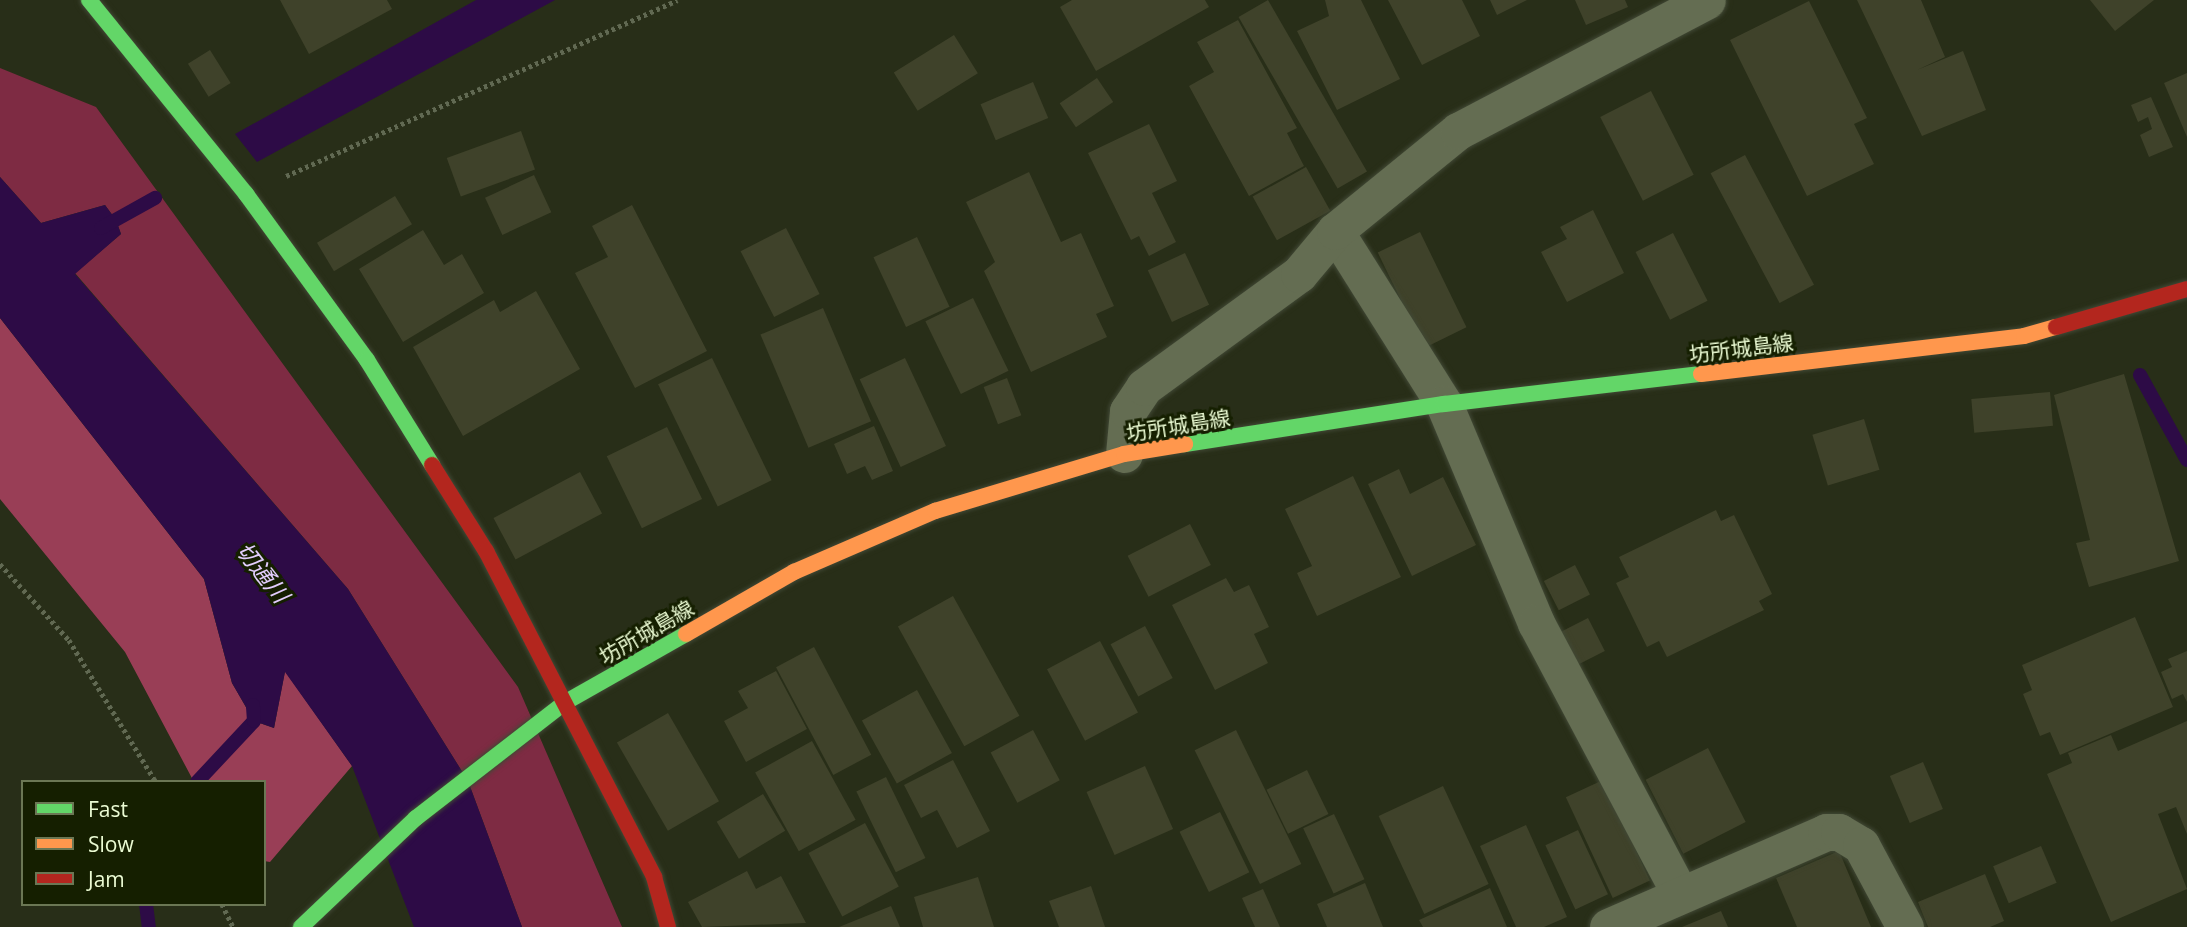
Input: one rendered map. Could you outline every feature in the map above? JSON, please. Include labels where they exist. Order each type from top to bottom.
[{"type":"main road","points":[[89,0],[246,194],[374,371],[486,551],[654,877],[668,927]]},
{"type":"main road","name":"坊所城島線","points":[[302,927],[416,818],[564,703],[794,572],[935,511],[1124,454],[1444,404],[2024,336],[2187,289]]},
{"type":"street","points":[[1124,454],[1128,411],[1144,387],[1299,274],[1335,231],[1458,131],[1707,0]]},
{"type":"street","points":[[1335,231],[1444,404],[1536,623],[1680,894]]},
{"type":"street","points":[[1608,927],[1680,894],[1839,832],[1861,845],[1905,927]]},
{"type":"path","points":[[246,194],[677,0]]},
{"type":"path","points":[[0,564],[69,639],[155,780]]},
{"type":"path","points":[[223,906],[233,927]]},
{"type":"shaded area","points":[[0,68],[96,107],[518,687],[622,927],[522,927],[468,781],[348,589],[75,273],[121,234],[116,220],[105,205],[41,223],[0,177]]},
{"type":"shaded area","points":[[0,318],[204,579],[232,683],[254,721],[274,728],[285,671],[352,766],[270,862],[266,861],[266,780],[193,780],[125,652],[0,499]]},
{"type":"water","points":[[476,0],[555,0],[257,162],[235,134]]},
{"type":"water","name":"切通川","points":[[0,177],[41,223],[105,205],[116,220],[121,234],[75,274],[348,589],[468,781],[522,927],[414,927],[352,766],[285,672],[274,728],[254,721],[232,683],[204,579],[0,318]]},
{"type":"building","points":[[280,0],[387,0],[392,9],[309,54]]},
{"type":"building","points":[[1072,0],[1205,0],[1209,7],[1096,71],[1060,7]]},
{"type":"building","points":[[1268,0],[1367,171],[1338,188],[1239,17]]},
{"type":"building","points":[[1325,0],[1361,0],[1400,79],[1337,110],[1297,31],[1329,16]]},
{"type":"building","points":[[1388,0],[1462,0],[1480,36],[1422,65]]},
{"type":"building","points":[[1490,0],[1527,0],[1497,15]]},
{"type":"building","points":[[1575,0],[1625,0],[1628,7],[1586,25]]},
{"type":"building","points":[[1857,0],[1921,0],[1945,57],[1917,70],[1963,51],[1986,110],[1922,136]]},
{"type":"building","points":[[2090,0],[2154,0],[2115,31]]},
{"type":"building","points":[[1809,1],[1867,118],[1854,124],[1874,164],[1807,196],[1730,40]]},
{"type":"building","points":[[1238,20],[1297,128],[1287,133],[1304,166],[1249,196],[1189,86],[1214,72],[1197,42]]},
{"type":"building","points":[[954,35],[978,73],[918,111],[894,73]]},
{"type":"building","points":[[210,50],[231,83],[209,97],[188,64]]},
{"type":"building","points":[[2187,73],[2187,137],[2164,83]]},
{"type":"building","points":[[1097,78],[1113,102],[1076,127],[1060,103]]},
{"type":"building","points":[[1033,82],[1048,118],[996,140],[981,104]]},
{"type":"building","points":[[1651,91],[1694,175],[1643,201],[1600,117]]},
{"type":"building","points":[[2151,97],[2173,147],[2149,157],[2140,135],[2152,129],[2148,117],[2138,122],[2131,105]]},
{"type":"building","points":[[1149,124],[1177,181],[1152,193],[1176,242],[1149,256],[1139,236],[1131,240],[1088,153]]},
{"type":"building","points":[[521,131],[535,170],[461,197],[447,158]]},
{"type":"building","points":[[1745,155],[1814,285],[1780,303],[1711,173]]},
{"type":"building","points":[[1306,167],[1330,211],[1277,240],[1253,197]]},
{"type":"building","points":[[1029,172],[1061,242],[1081,233],[1114,306],[1096,314],[1107,337],[1031,372],[984,271],[995,262],[966,202]]},
{"type":"building","points":[[534,175],[551,212],[502,235],[485,198]]},
{"type":"building","points":[[395,196],[412,224],[334,271],[317,243]]},
{"type":"building","points":[[632,205],[707,351],[635,388],[575,273],[608,257],[592,226]]},
{"type":"building","points":[[1593,210],[1624,273],[1567,302],[1541,252],[1567,239],[1560,227]]},
{"type":"building","points":[[786,228],[820,294],[774,317],[741,251]]},
{"type":"building","points":[[423,230],[444,265],[462,254],[484,293],[403,342],[359,269]]},
{"type":"building","points":[[1420,232],[1466,327],[1424,348],[1378,253]]},
{"type":"building","points":[[1673,233],[1708,301],[1670,320],[1636,252]]},
{"type":"building","points":[[917,237],[950,307],[906,327],[873,257]]},
{"type":"building","points":[[1185,253],[1209,305],[1172,322],[1148,270]]},
{"type":"building","points":[[536,291],[580,369],[463,436],[413,347],[494,300],[500,312]]},
{"type":"building","points":[[973,298],[1009,371],[961,394],[925,321]]},
{"type":"building","points":[[823,308],[871,421],[808,448],[760,335]]},
{"type":"building","points":[[712,358],[772,480],[718,507],[658,384]]},
{"type":"building","points":[[905,358],[946,446],[901,467],[860,379]]},
{"type":"building","points":[[2124,374],[2179,561],[2089,587],[2076,543],[2090,540],[2054,395]]},
{"type":"building","points":[[1007,378],[1021,415],[998,424],[984,387]]},
{"type":"building","points":[[2050,392],[2053,426],[1974,433],[1971,399]]},
{"type":"building","points":[[1864,419],[1879,470],[1828,485],[1812,435]]},
{"type":"building","points":[[874,426],[893,471],[872,480],[865,466],[847,474],[834,444]]},
{"type":"building","points":[[667,427],[702,499],[642,528],[607,456]]},
{"type":"building","points":[[1399,469],[1410,494],[1443,477],[1476,545],[1412,576],[1368,484]]},
{"type":"building","points":[[580,472],[602,513],[516,560],[493,518]]},
{"type":"building","points":[[1353,476],[1401,577],[1317,616],[1297,573],[1312,566],[1285,509]]},
{"type":"building","points":[[1716,510],[1721,521],[1734,515],[1772,594],[1759,601],[1764,610],[1667,657],[1659,641],[1647,647],[1616,583],[1629,577],[1619,557]]},
{"type":"building","points":[[1190,524],[1211,565],[1149,597],[1128,556]]},
{"type":"building","points":[[1575,565],[1590,594],[1559,610],[1544,581]]},
{"type":"building","points":[[1226,578],[1234,592],[1249,585],[1269,627],[1254,634],[1268,663],[1215,690],[1172,605]]},
{"type":"building","points":[[953,596],[1019,716],[964,746],[898,627]]},
{"type":"building","points":[[2135,617],[2173,707],[2060,755],[2050,732],[2040,736],[2023,694],[2032,690],[2022,665]]},
{"type":"building","points":[[1588,618],[1605,651],[1576,665],[1559,633]]},
{"type":"building","points":[[1145,626],[1173,678],[1138,696],[1111,644]]},
{"type":"building","points":[[1100,641],[1138,713],[1085,741],[1047,669]]},
{"type":"building","points":[[814,647],[871,755],[833,775],[776,667]]},
{"type":"building","points":[[2187,651],[2187,702],[2183,694],[2172,699],[2161,672],[2172,667],[2168,659]]},
{"type":"building","points":[[776,671],[807,729],[746,762],[724,721],[748,708],[738,691]]},
{"type":"building","points":[[917,690],[952,753],[897,784],[862,721]]},
{"type":"building","points":[[668,713],[719,801],[668,831],[617,742]]},
{"type":"building","points":[[2187,721],[2187,834],[2176,807],[2158,814],[2187,889],[2111,922],[2047,774],[2072,763],[2068,753],[2111,735],[2118,751]]},
{"type":"building","points":[[1033,730],[1060,780],[1017,803],[991,753]]},
{"type":"building","points":[[1236,730],[1301,864],[1260,884],[1195,750]]},
{"type":"building","points":[[812,741],[856,820],[799,851],[755,773]]},
{"type":"building","points":[[1708,748],[1746,822],[1683,854],[1646,780]]},
{"type":"building","points":[[953,760],[990,831],[957,848],[937,810],[921,818],[904,785]]},
{"type":"building","points":[[1923,762],[1943,809],[1910,823],[1890,776]]},
{"type":"building","points":[[1145,766],[1173,829],[1115,855],[1087,792]]},
{"type":"building","points":[[1307,770],[1328,814],[1288,834],[1267,790]]},
{"type":"building","points":[[886,777],[925,858],[896,872],[856,791]]},
{"type":"building","points":[[1603,780],[1650,881],[1613,898],[1566,797]]},
{"type":"building","points":[[1443,786],[1489,884],[1424,914],[1379,816]]},
{"type":"building","points":[[763,794],[785,831],[739,859],[717,822]]},
{"type":"building","points":[[1220,812],[1249,872],[1209,892],[1180,832]]},
{"type":"building","points":[[1334,814],[1364,879],[1334,894],[1303,828]]},
{"type":"building","points":[[865,823],[899,887],[842,917],[808,853]]},
{"type":"building","points":[[1526,825],[1567,917],[1544,927],[1516,927],[1480,846]]},
{"type":"building","points":[[1578,830],[1608,894],[1575,910],[1545,845]]},
{"type":"building","points":[[2041,846],[2057,883],[2009,903],[1993,866]]},
{"type":"building","points":[[1839,851],[1871,927],[1797,927],[1776,878]]},
{"type":"building","points":[[747,871],[756,889],[781,876],[806,923],[702,927],[688,902]]},
{"type":"building","points":[[1985,874],[2004,921],[1990,927],[1928,927],[1918,902]]},
{"type":"building","points":[[978,877],[994,927],[923,927],[914,897]]},
{"type":"building","points":[[1365,883],[1383,927],[1327,927],[1317,904]]},
{"type":"building","points":[[1091,886],[1105,927],[1059,927],[1049,901]]},
{"type":"building","points":[[1490,888],[1507,927],[1423,927],[1419,920]]},
{"type":"building","points":[[1263,889],[1280,927],[1255,927],[1242,898]]},
{"type":"building","points":[[891,906],[900,927],[839,927]]},
{"type":"building","points":[[1721,911],[1728,927],[1682,927]]},
{"type":"waterway","points":[[101,228],[155,198]]},
{"type":"waterway","points":[[2140,375],[2187,460]]},
{"type":"waterway","points":[[199,780],[254,721],[253,705]]},
{"type":"waterway","points":[[146,906],[149,927]]},
{"type":"traffic: fast","points":[[89,0],[246,194],[367,360],[432,465]]},
{"type":"traffic: fast","points":[[1185,444],[1444,404],[1701,374]]},
{"type":"traffic: fast","points":[[301,927],[416,818],[564,703],[686,634]]},
{"type":"traffic: slow","points":[[1701,374],[2024,336],[2056,327]]},
{"type":"traffic: slow","points":[[686,634],[794,572],[935,511],[1124,454],[1185,444]]},
{"type":"traffic: jam","points":[[2056,327],[2187,289]]},
{"type":"traffic: jam","points":[[432,465],[486,551],[654,877],[668,927]]}]
